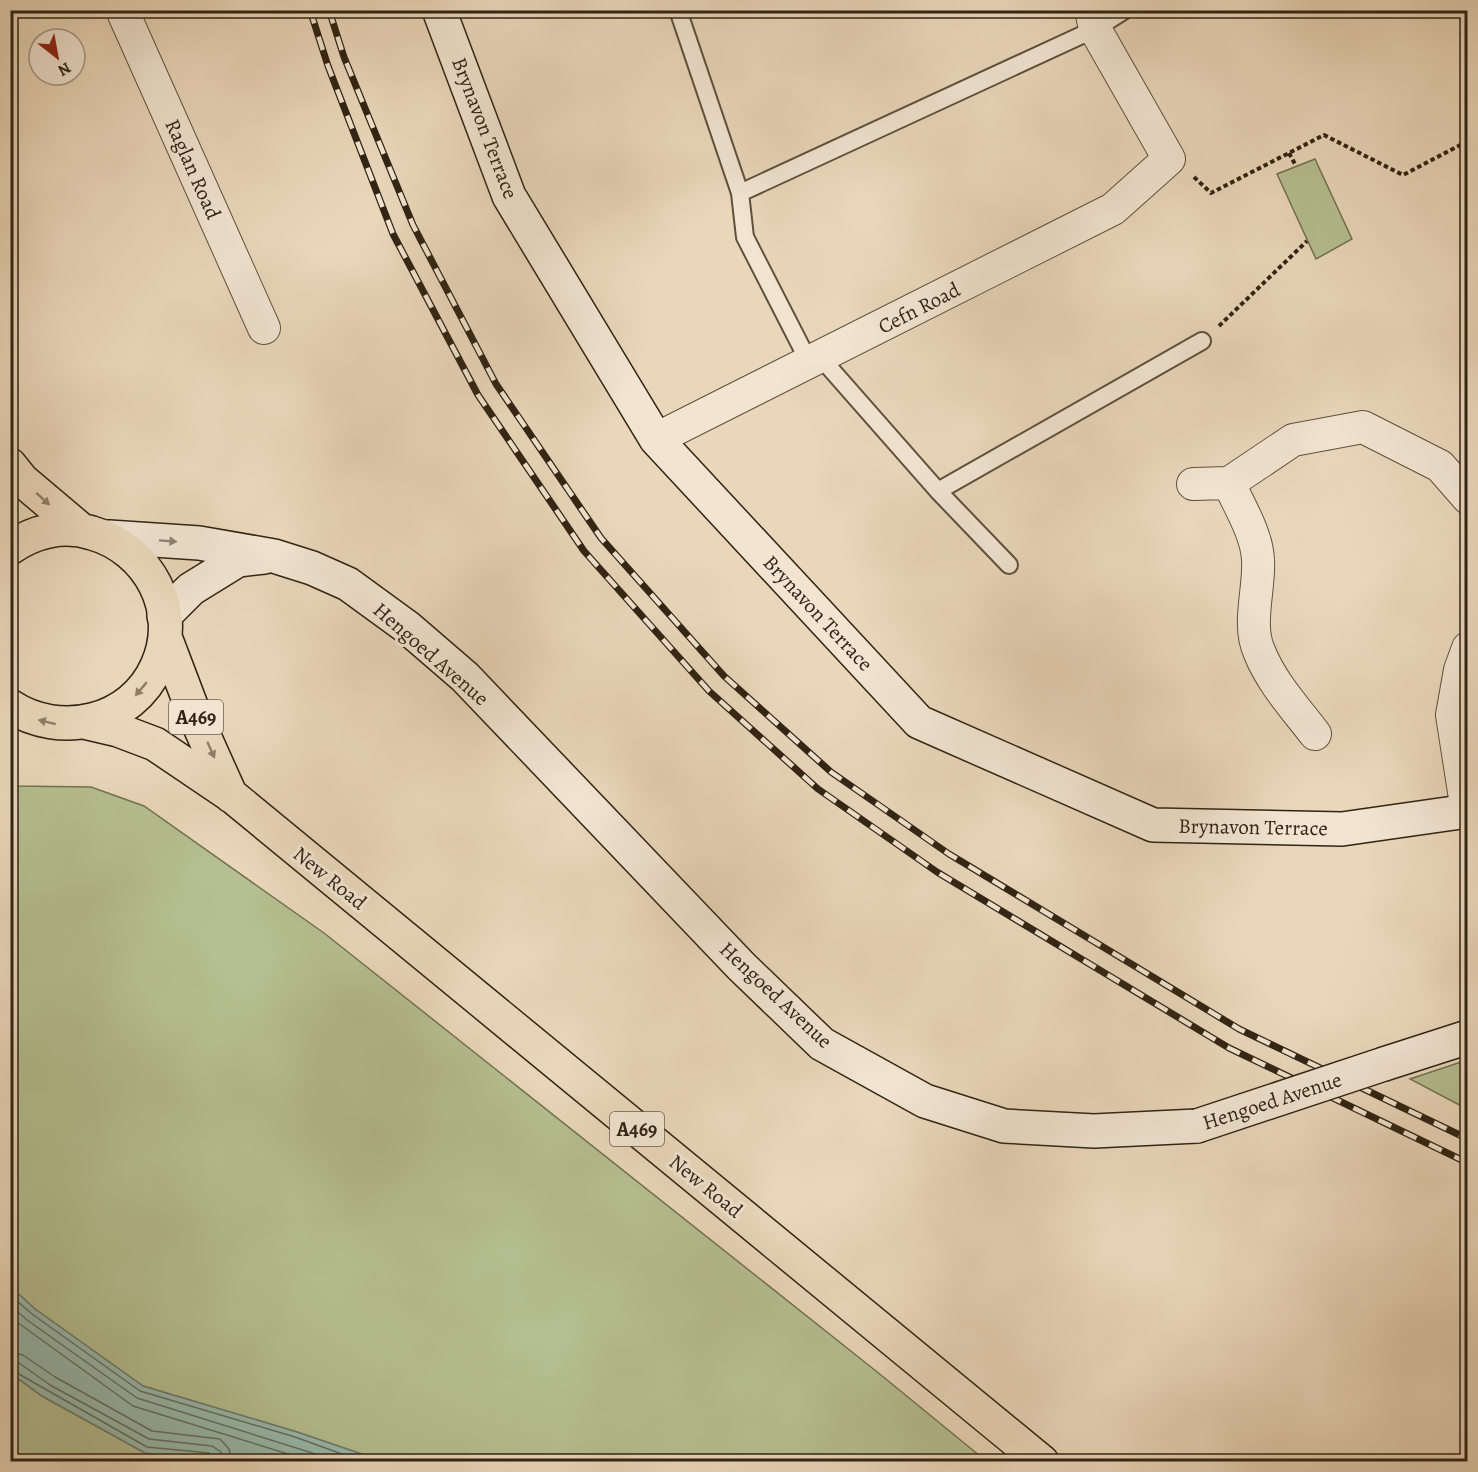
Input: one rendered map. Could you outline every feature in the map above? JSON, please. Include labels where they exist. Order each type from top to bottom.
[{"type":"main road","name":"New Road","points":[[10,465],[29,486],[95,533],[135,555],[153,578],[164,607],[165,627],[195,716],[232,796]]},
{"type":"main road","points":[[10,548],[21,540],[50,530],[95,533]]},
{"type":"main road","points":[[10,706],[27,717],[56,724],[88,723],[117,711],[141,692],[157,666],[165,627]]},
{"type":"main road","name":"New Road","points":[[88,723],[118,730],[155,744],[232,796],[1042,1461]]},
{"type":"street","name":"Raglan Road","points":[[122,10],[264,328]]},
{"type":"street","name":"Brynavon Terrace","points":[[439,10],[509,196],[656,439],[919,722],[1153,825],[1342,829],[1467,811]]},
{"type":"street","points":[[1093,20],[1170,159]]},
{"type":"street","name":"Cefn Road","points":[[656,439],[815,361],[1113,209],[1170,159]]},
{"type":"street","points":[[1193,484],[1229,483],[1293,440],[1363,427],[1440,466],[1467,498]]},
{"type":"street","points":[[1229,483],[1252,535],[1258,559],[1254,604],[1257,649],[1276,683],[1315,734]]},
{"type":"street","name":"Hengoed Avenue","points":[[95,533],[199,543],[274,556],[312,568],[348,584],[407,627],[465,677],[741,966],[822,1044],[925,1101],[1004,1126],[1094,1131],[1197,1126],[1467,1037]]},
{"type":"street","name":"Hengoed Avenue","points":[[165,627],[191,589],[238,560],[274,556]]},
{"type":"street","points":[[1467,648],[1460,670],[1452,715],[1467,811]]},
{"type":"lane","points":[[678,10],[740,193],[745,237],[815,361],[1009,565]]},
{"type":"lane","points":[[740,193],[1093,20],[1125,10]]},
{"type":"lane","points":[[938,491],[1202,340]]},
{"type":"path","points":[[1170,159],[1211,193],[1324,135],[1403,175],[1467,141]]},
{"type":"path","points":[[1289,153],[1296,166]]},
{"type":"path","points":[[1202,340],[1244,305],[1307,241]]},
{"type":"green space","points":[[1315,159],[1352,239],[1316,259],[1277,174]]},
{"type":"green space","points":[[11,782],[15,786],[91,787],[144,806],[324,933],[986,1461],[382,1461],[297,1432],[143,1386],[35,1309],[11,1287]]},
{"type":"green space","points":[[1467,1060],[1467,1109],[1410,1079]]},
{"type":"green space","points":[[10,1373],[42,1396],[145,1453],[216,1461],[11,1461]]},
{"type":"water","points":[[11,1287],[35,1309],[143,1386],[297,1432],[382,1461],[217,1462],[145,1453],[42,1396],[11,1373]]},
{"type":"railway","points":[[310,10],[328,66],[393,234],[478,395],[584,551],[709,691],[818,789],[937,872],[1229,1048],[1468,1163]]},
{"type":"railway","points":[[329,10],[344,57],[413,225],[496,384],[601,538],[724,676],[831,772],[949,854],[1239,1029],[1468,1139]]}]
